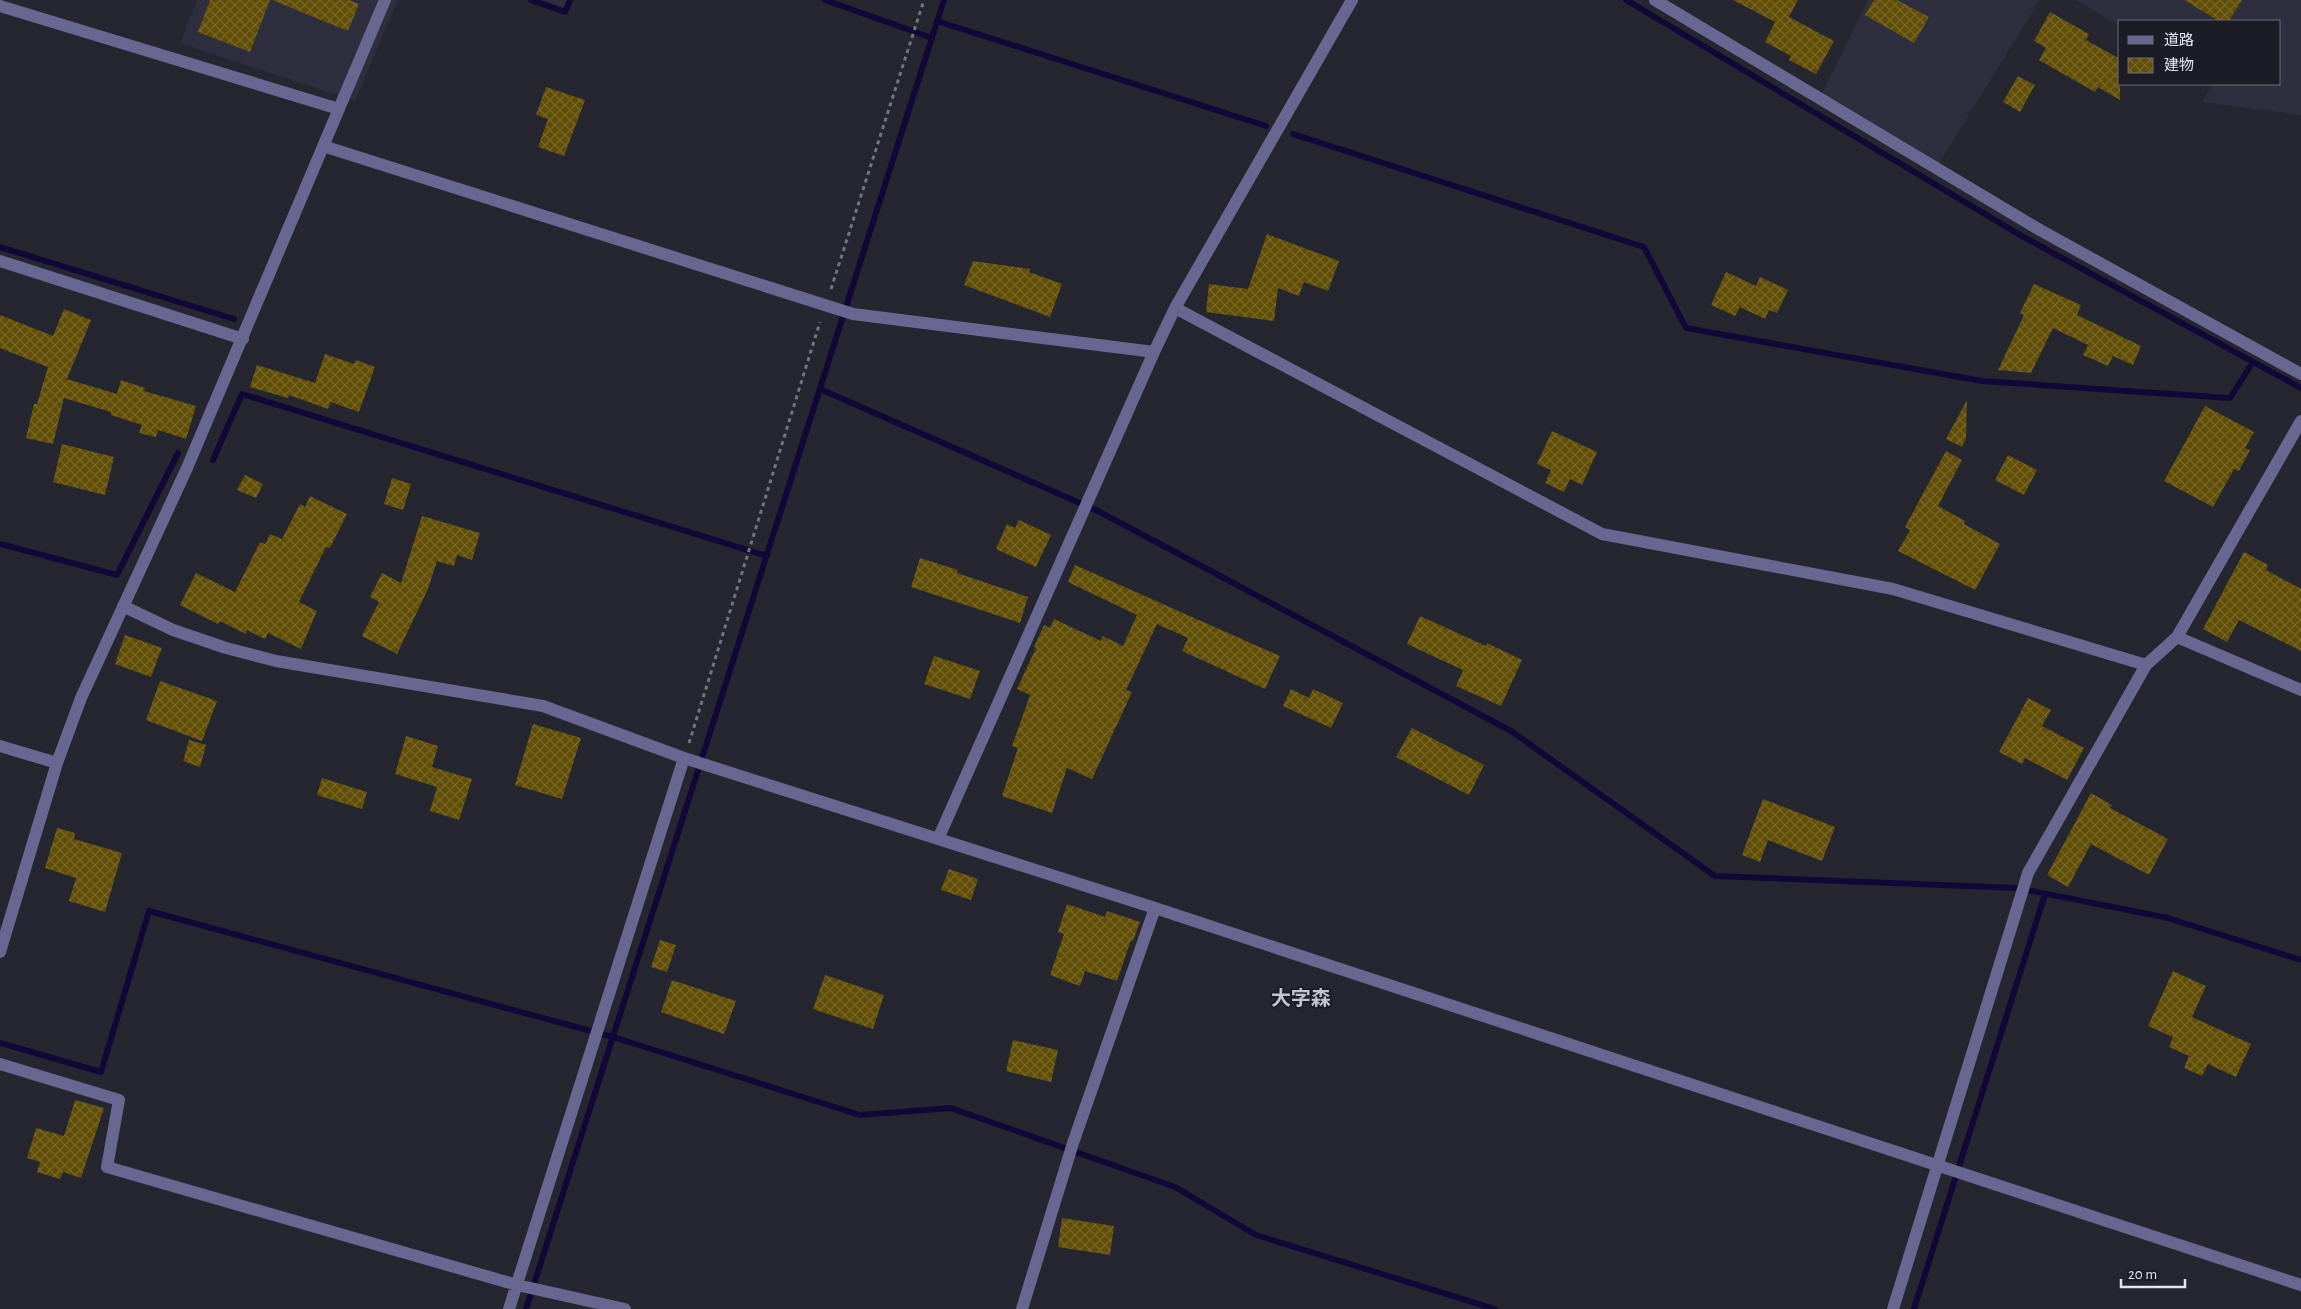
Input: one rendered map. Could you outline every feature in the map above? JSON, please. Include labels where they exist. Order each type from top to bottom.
[{"type":"street","points":[[0,952],[58,763],[81,698],[187,468],[385,0]]},
{"type":"street","points":[[938,839],[1175,308],[1352,0]]},
{"type":"street","points":[[1655,0],[2032,225],[2301,374]]},
{"type":"street","points":[[0,6],[339,109]]},
{"type":"street","points":[[323,146],[853,314],[1154,352]]},
{"type":"street","points":[[0,261],[243,339]]},
{"type":"street","points":[[1175,308],[1602,534],[1893,589],[2146,665]]},
{"type":"street","points":[[1893,1309],[1939,1167],[2028,873],[2146,665],[2177,637],[2301,421]]},
{"type":"street","points":[[122,606],[173,630],[226,648],[276,661],[543,706],[684,758],[1155,908],[2301,1285]]},
{"type":"street","points":[[2177,637],[2301,690]]},
{"type":"street","points":[[0,746],[58,763]]},
{"type":"street","points":[[509,1309],[684,758]]},
{"type":"street","points":[[1022,1309],[1073,1143],[1155,908]]},
{"type":"street","points":[[0,1064],[119,1100],[107,1167],[517,1285],[624,1309]]},
{"type":"path","points":[[912,38],[924,0]]},
{"type":"path","points":[[684,758],[751,543]]},
{"type":"shaded area","points":[[197,0],[398,0],[355,101],[180,43]]},
{"type":"shaded area","points":[[543,0],[572,0],[569,9]]},
{"type":"shaded area","points":[[1868,0],[2040,0],[1938,165],[1821,95]]},
{"type":"shaded area","points":[[2076,0],[2301,0],[2301,115],[2202,102],[2211,85],[2281,85],[2281,20],[2118,20],[2118,25]]},
{"type":"building","points":[[210,0],[270,0],[250,52],[198,32]]},
{"type":"building","points":[[272,0],[349,0],[359,4],[348,31]]},
{"type":"building","points":[[1733,0],[1798,0],[1789,17],[1834,41],[1816,74],[1789,60],[1791,56],[1765,42],[1775,22]]},
{"type":"building","points":[[1874,0],[1897,0],[1929,17],[1914,43],[1865,15]]},
{"type":"building","points":[[2184,0],[2242,0],[2230,20],[2217,20]]},
{"type":"building","points":[[2050,12],[2089,34],[2086,40],[2118,58],[2120,100],[2098,87],[2095,92],[2039,60],[2046,48],[2034,41]]},
{"type":"building","points":[[2018,76],[2035,85],[2020,112],[2003,102]]},
{"type":"building","points":[[546,87],[585,100],[564,156],[538,147],[548,119],[536,115]]},
{"type":"building","points":[[1267,234],[1339,261],[1328,291],[1304,282],[1299,296],[1278,288],[1274,321],[1206,312],[1209,284],[1248,289]]},
{"type":"building","points":[[973,261],[1030,269],[1029,272],[1062,284],[1050,317],[964,285]]},
{"type":"building","points":[[1726,272],[1756,286],[1760,277],[1788,290],[1777,313],[1769,310],[1765,319],[1740,307],[1735,316],[1711,305]]},
{"type":"building","points":[[2034,284],[2081,305],[2077,315],[2141,346],[2133,365],[2113,356],[2108,366],[2083,355],[2088,345],[2053,328],[2031,373],[1998,370],[2024,315],[2020,313]]},
{"type":"building","points":[[64,309],[91,320],[67,379],[117,394],[121,380],[145,388],[144,391],[196,406],[186,439],[158,430],[156,437],[139,433],[142,425],[111,415],[111,412],[64,398],[53,444],[26,438],[34,404],[37,404],[48,367],[0,348],[0,315],[53,336]]},
{"type":"building","points":[[325,354],[354,364],[356,360],[375,367],[359,412],[331,402],[328,409],[289,395],[288,398],[250,387],[257,365],[315,383]]},
{"type":"building","points":[[1967,400],[1966,438],[1962,447],[1946,439]]},
{"type":"building","points":[[2205,406],[2254,432],[2245,448],[2250,450],[2239,471],[2234,469],[2213,507],[2164,481]]},
{"type":"building","points":[[1552,431],[1597,452],[1582,485],[1570,479],[1564,492],[1545,483],[1551,470],[1537,464]]},
{"type":"building","points":[[62,444],[114,457],[105,495],[53,482]]},
{"type":"building","points":[[1946,451],[1962,460],[1938,506],[1965,521],[1964,524],[2000,544],[1975,590],[1898,551],[1910,530],[1905,527]]},
{"type":"building","points":[[2008,455],[2037,470],[2024,495],[1995,480]]},
{"type":"building","points":[[245,475],[263,484],[256,498],[237,490]]},
{"type":"building","points":[[392,478],[411,484],[403,510],[384,504]]},
{"type":"building","points":[[310,496],[347,514],[330,548],[326,547],[299,602],[317,611],[301,649],[268,633],[265,639],[247,630],[246,634],[220,621],[218,624],[180,605],[196,573],[235,592],[260,542],[265,544],[270,534],[282,539],[300,504],[305,507]]},
{"type":"building","points":[[422,516],[480,533],[472,560],[457,555],[454,566],[437,561],[428,589],[397,654],[362,636],[379,602],[370,597],[382,573],[401,583]]},
{"type":"building","points":[[1019,520],[1051,535],[1036,567],[996,549],[1007,524],[1015,528]]},
{"type":"building","points":[[2244,552],[2268,565],[2266,570],[2301,589],[2301,651],[2239,620],[2227,642],[2203,629]]},
{"type":"building","points":[[920,558],[958,570],[957,573],[1028,597],[1020,623],[911,587]]},
{"type":"building","points":[[1075,565],[1280,656],[1265,689],[1182,651],[1188,638],[1157,624],[1126,690],[1132,692],[1092,779],[1067,768],[1052,813],[1002,796],[1018,748],[1012,746],[1030,695],[1017,689],[1036,648],[1034,647],[1044,625],[1050,628],[1054,619],[1101,641],[1103,636],[1123,646],[1137,615],[1068,582]]},
{"type":"building","points":[[1420,616],[1486,646],[1487,643],[1522,660],[1501,706],[1456,686],[1463,670],[1407,644]]},
{"type":"building","points":[[125,635],[162,648],[151,677],[115,664]]},
{"type":"building","points":[[934,656],[980,671],[970,699],[924,684]]},
{"type":"building","points":[[160,681],[217,701],[202,741],[146,720]]},
{"type":"building","points":[[1291,689],[1309,698],[1313,689],[1343,703],[1331,728],[1283,706]]},
{"type":"building","points":[[2028,698],[2051,710],[2042,726],[2084,748],[2067,780],[2025,758],[2022,764],[1999,752]]},
{"type":"building","points":[[533,724],[581,738],[562,799],[515,785]]},
{"type":"building","points":[[1412,728],[1484,765],[1469,795],[1396,757]]},
{"type":"building","points":[[406,736],[438,746],[432,767],[472,779],[459,820],[430,811],[437,787],[395,774]]},
{"type":"building","points":[[189,740],[206,745],[200,767],[183,761]]},
{"type":"building","points":[[322,778],[367,792],[362,809],[317,795]]},
{"type":"building","points":[[2091,793],[2112,805],[2110,808],[2168,839],[2149,875],[2091,844],[2068,887],[2047,875]]},
{"type":"building","points":[[1763,799],[1835,827],[1822,861],[1768,840],[1760,862],[1742,855]]},
{"type":"building","points":[[57,828],[75,833],[74,839],[122,853],[105,912],[69,901],[76,878],[45,868]]},
{"type":"building","points":[[949,869],[978,879],[971,900],[941,890]]},
{"type":"building","points":[[1067,904],[1105,917],[1107,911],[1140,922],[1133,941],[1131,940],[1117,981],[1085,971],[1080,986],[1050,975],[1064,934],[1058,932]]},
{"type":"building","points":[[660,940],[676,945],[667,972],[651,967]]},
{"type":"building","points":[[2173,971],[2206,986],[2192,1017],[2251,1044],[2236,1077],[2208,1064],[2202,1076],[2184,1068],[2189,1056],[2169,1047],[2173,1037],[2148,1026]]},
{"type":"building","points":[[825,975],[884,995],[873,1029],[813,1009]]},
{"type":"building","points":[[672,980],[736,1001],[724,1034],[661,1012]]},
{"type":"building","points":[[1013,1040],[1058,1050],[1051,1082],[1006,1071]]},
{"type":"building","points":[[75,1100],[104,1108],[81,1178],[63,1172],[60,1179],[37,1172],[40,1162],[27,1158],[36,1128],[64,1136]]},
{"type":"building","points":[[1062,1218],[1114,1226],[1110,1255],[1058,1247]]},
{"type":"waterway","points":[[531,0],[565,12],[570,0]]},
{"type":"waterway","points":[[825,0],[932,38]]},
{"type":"waterway","points":[[526,1309],[944,0]]},
{"type":"waterway","points":[[1626,0],[2020,235],[2301,388]]},
{"type":"waterway","points":[[937,21],[1266,126]]},
{"type":"waterway","points":[[1293,134],[1644,247],[1686,328],[1982,381],[2230,398],[2253,362]]},
{"type":"waterway","points":[[0,247],[234,319]]},
{"type":"waterway","points":[[820,389],[1098,511],[1511,731],[1715,876],[2017,888],[2168,918],[2301,960]]},
{"type":"waterway","points":[[213,460],[242,394],[767,556]]},
{"type":"waterway","points":[[0,544],[117,575],[178,453]]},
{"type":"waterway","points":[[1914,1309],[2045,894]]},
{"type":"waterway","points":[[0,1043],[101,1072],[149,911],[613,1037],[860,1115],[951,1108],[1175,1187],[1256,1235],[1495,1309]]},
{"type":"district","name":"大字森","points":[[1301,998]]}]
